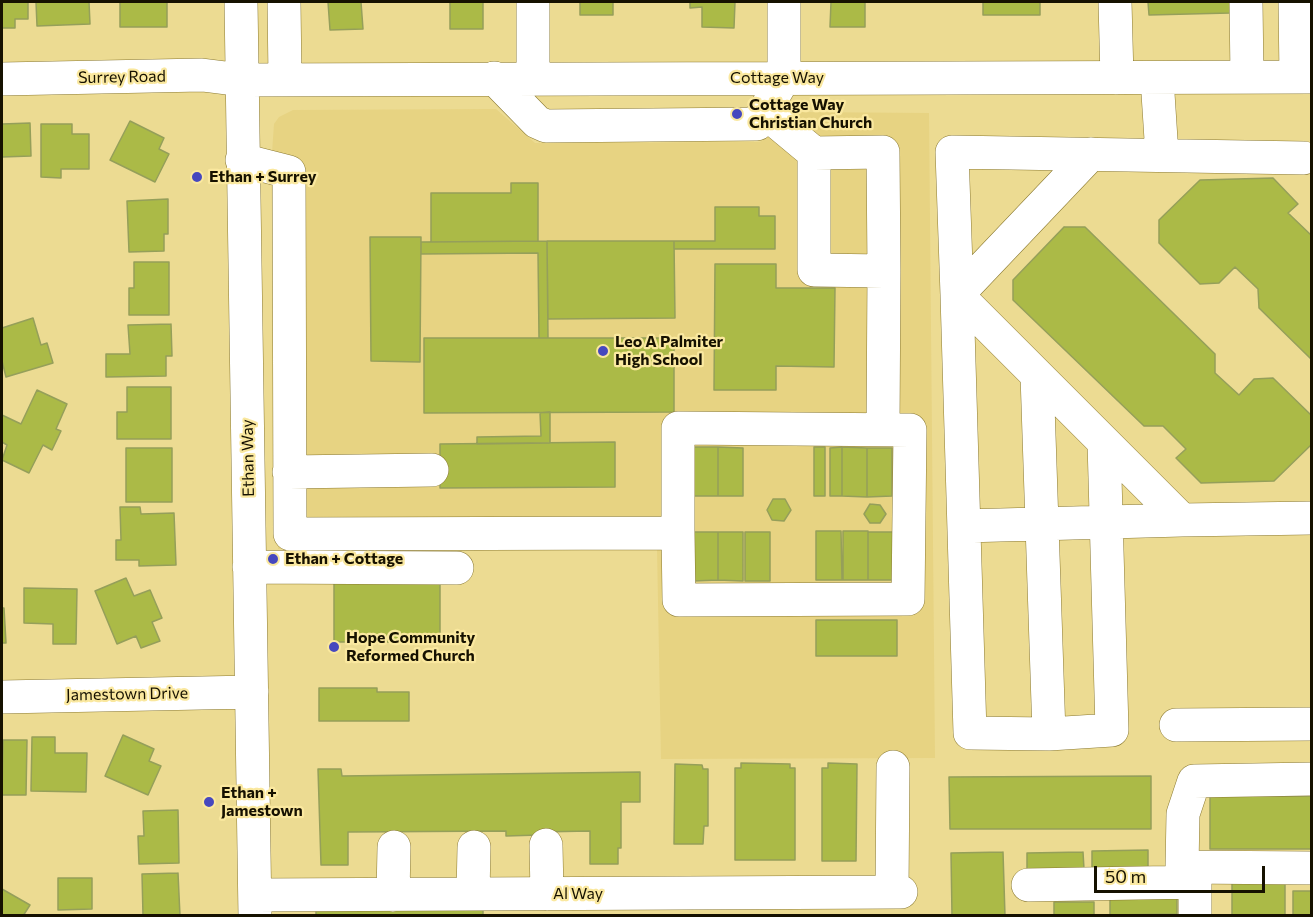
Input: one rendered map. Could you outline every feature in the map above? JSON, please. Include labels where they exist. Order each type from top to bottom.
[{"type":"street","name":"Ethan Way","points":[[241,2],[255,905]]},
{"type":"street","points":[[284,2],[285,78]]},
{"type":"street","points":[[532,78],[533,2]]},
{"type":"street","points":[[495,78],[537,122],[546,126],[752,125],[762,120],[784,78],[784,2]]},
{"type":"street","points":[[1115,2],[1117,78]]},
{"type":"street","points":[[1246,2],[1247,77]]},
{"type":"street","points":[[1295,2],[1304,77]]},
{"type":"street","name":"Surrey Road","points":[[2,80],[202,75],[242,80]]},
{"type":"street","name":"Cottage Way","points":[[242,80],[285,78],[1304,77]]},
{"type":"street","points":[[1157,78],[1162,155]]},
{"type":"street","points":[[766,113],[814,153],[883,152],[883,429]]},
{"type":"street","points":[[1104,442],[1112,730],[1049,734],[970,733],[952,152],[1309,160]]},
{"type":"street","points":[[814,153],[814,270],[884,271]]},
{"type":"street","points":[[957,296],[1091,154]]},
{"type":"street","points":[[242,160],[289,172],[290,534]]},
{"type":"street","points":[[957,296],[1182,520]]},
{"type":"street","points":[[1037,375],[1049,734]]},
{"type":"street","points":[[678,428],[910,429],[908,599],[679,600],[678,533],[678,428]]},
{"type":"street","points":[[289,472],[432,470]]},
{"type":"street","points":[[964,526],[1311,518]]},
{"type":"street","points":[[249,551],[290,534],[678,533]]},
{"type":"street","points":[[249,551],[457,568]]},
{"type":"street","name":"Jamestown Drive","points":[[2,697],[252,692]]},
{"type":"street","points":[[1176,725],[1311,724]]},
{"type":"street","name":"Al Way","points":[[255,905],[393,895],[473,894],[527,901],[583,904],[896,892],[893,767]]},
{"type":"street","points":[[1195,915],[1183,814],[1194,781],[1311,779]]},
{"type":"street","points":[[527,901],[546,845]]},
{"type":"street","points":[[393,895],[394,847]]},
{"type":"street","points":[[473,894],[474,847]]},
{"type":"street","points":[[1028,885],[1311,868]]},
{"type":"shaded area","name":"Leo A Palmiter High School","points":[[496,109],[535,143],[760,142],[796,112],[929,113],[935,758],[661,759],[657,548],[278,549],[271,167],[274,124],[279,117],[293,110]]},
{"type":"building","points":[[2,2],[28,2],[28,19],[15,19],[15,28],[2,28]]},
{"type":"building","points":[[36,2],[89,2],[90,24],[37,26]]},
{"type":"building","points":[[120,2],[167,2],[167,27],[120,27]]},
{"type":"building","points":[[328,2],[361,2],[363,29],[330,30]]},
{"type":"building","points":[[450,2],[483,2],[483,29],[450,29]]},
{"type":"building","points":[[580,2],[613,2],[613,15],[580,15]]},
{"type":"building","points":[[690,2],[735,2],[734,28],[702,27],[702,7],[690,8]]},
{"type":"building","points":[[831,2],[865,2],[865,27],[830,27]]},
{"type":"building","points":[[983,2],[1040,2],[1040,15],[983,15]]},
{"type":"building","points":[[1148,2],[1230,2],[1230,13],[1149,15]]},
{"type":"building","points":[[130,121],[164,138],[159,149],[169,154],[155,182],[110,160]]},
{"type":"building","points":[[30,123],[31,156],[2,157],[2,124]]},
{"type":"building","points":[[41,124],[72,124],[72,134],[89,134],[89,169],[61,169],[61,178],[41,177]]},
{"type":"building","points":[[1273,178],[1298,204],[1288,213],[1312,236],[1312,360],[1259,308],[1258,289],[1235,267],[1219,283],[1200,284],[1159,243],[1159,220],[1200,180]]},
{"type":"building","points":[[511,183],[538,183],[538,241],[431,242],[431,193],[511,193]]},
{"type":"building","points":[[168,199],[168,234],[164,234],[164,251],[129,252],[127,201]]},
{"type":"building","points":[[715,207],[759,207],[759,216],[775,216],[775,249],[674,249],[674,241],[715,241]]},
{"type":"building","points":[[1064,227],[1085,227],[1215,354],[1215,373],[1239,395],[1254,379],[1273,378],[1312,416],[1312,444],[1274,481],[1201,483],[1176,458],[1186,449],[1163,426],[1144,426],[1013,300],[1013,280]]},
{"type":"building","points":[[370,237],[421,237],[420,362],[371,361]]},
{"type":"building","points":[[547,241],[674,241],[675,318],[548,319]]},
{"type":"building","points":[[547,241],[548,338],[539,338],[538,253],[421,254],[421,242]]},
{"type":"building","points":[[134,262],[169,262],[169,315],[129,315],[129,288],[134,288]]},
{"type":"building","points":[[715,264],[776,264],[776,288],[835,288],[834,367],[776,366],[776,390],[714,390]]},
{"type":"building","points":[[33,318],[41,345],[47,343],[53,363],[6,377],[2,361],[2,328]]},
{"type":"building","points":[[171,324],[172,356],[166,356],[166,376],[106,377],[106,354],[130,354],[128,325]]},
{"type":"building","points":[[424,338],[674,338],[674,412],[424,413]]},
{"type":"building","points":[[127,387],[171,387],[171,439],[117,439],[117,412],[127,412]]},
{"type":"building","points":[[37,390],[67,404],[56,429],[61,431],[52,450],[43,445],[29,473],[2,460],[7,445],[2,442],[2,415],[21,424]]},
{"type":"building","points":[[550,412],[550,443],[477,444],[477,437],[541,436],[540,413]]},
{"type":"building","points":[[615,442],[615,487],[440,488],[440,444]]},
{"type":"building","points":[[693,447],[718,447],[718,496],[693,496]]},
{"type":"building","points":[[718,447],[743,448],[743,496],[718,496]]},
{"type":"building","points":[[814,447],[825,447],[825,496],[814,496]]},
{"type":"building","points":[[842,447],[867,448],[867,497],[842,496]]},
{"type":"building","points":[[842,447],[842,496],[830,496],[830,448]]},
{"type":"building","points":[[126,448],[172,448],[172,502],[126,502]]},
{"type":"building","points":[[867,448],[892,448],[892,496],[867,497]]},
{"type":"building","points":[[773,499],[785,499],[791,510],[784,521],[772,520],[767,510]]},
{"type":"building","points":[[870,504],[880,505],[886,514],[880,523],[870,523],[864,514]]},
{"type":"building","points":[[120,507],[140,507],[141,514],[174,513],[176,565],[139,566],[139,560],[116,560],[116,540],[121,540]]},
{"type":"building","points":[[816,531],[841,531],[842,580],[816,580]]},
{"type":"building","points":[[843,531],[868,531],[868,580],[843,580]]},
{"type":"building","points":[[693,532],[718,532],[718,580],[693,581]]},
{"type":"building","points":[[718,532],[743,532],[743,581],[718,580]]},
{"type":"building","points":[[745,532],[770,532],[770,581],[745,581]]},
{"type":"building","points":[[868,532],[893,532],[893,580],[868,580]]},
{"type":"building","points":[[334,574],[440,574],[440,642],[334,642]]},
{"type":"building","points":[[126,578],[134,596],[150,590],[162,618],[152,622],[160,641],[141,648],[136,636],[117,644],[95,591]]},
{"type":"building","points":[[24,588],[77,589],[76,644],[53,644],[53,624],[24,623]]},
{"type":"building","points":[[2,608],[4,608],[6,643],[2,643]]},
{"type":"building","points":[[816,620],[897,620],[897,656],[816,656]]},
{"type":"building","points":[[319,688],[377,688],[377,692],[409,692],[409,721],[319,721]]},
{"type":"building","points":[[123,735],[154,749],[149,761],[161,766],[148,795],[105,776]]},
{"type":"building","points":[[32,737],[55,737],[55,753],[87,753],[86,792],[31,791]]},
{"type":"building","points":[[3,740],[27,740],[26,795],[2,795]]},
{"type":"building","points":[[741,763],[790,764],[790,768],[795,768],[795,860],[735,860],[735,768],[741,768]]},
{"type":"building","points":[[828,763],[857,764],[856,861],[822,861],[822,768],[828,768]]},
{"type":"building","points":[[675,764],[702,765],[703,769],[708,769],[708,826],[704,826],[703,844],[674,844]]},
{"type":"building","points":[[318,769],[341,769],[342,776],[640,772],[640,802],[621,802],[621,848],[618,848],[618,864],[590,864],[590,831],[539,832],[539,835],[506,836],[506,831],[348,832],[348,865],[321,865]]},
{"type":"building","points":[[1151,776],[1151,829],[950,829],[949,777]]},
{"type":"building","points":[[1210,796],[1312,796],[1312,849],[1210,849]]},
{"type":"building","points":[[178,810],[179,863],[139,864],[138,836],[144,836],[143,811]]},
{"type":"building","points":[[1148,850],[1148,867],[1092,868],[1092,851]]},
{"type":"building","points":[[1003,852],[1005,916],[952,916],[951,853]]},
{"type":"building","points":[[1083,852],[1084,869],[1027,870],[1027,853]]},
{"type":"building","points":[[178,873],[180,916],[143,916],[142,874]]},
{"type":"building","points":[[58,878],[92,878],[92,909],[58,910]]},
{"type":"building","points":[[1232,881],[1285,881],[1285,916],[1232,916]]},
{"type":"building","points":[[2,889],[30,905],[23,916],[2,916]]},
{"type":"building","points":[[1293,891],[1311,891],[1311,916],[1293,916]]},
{"type":"building","points":[[1177,897],[1177,914],[1110,915],[1110,898]]},
{"type":"building","points":[[1054,902],[1094,902],[1094,916],[1054,916]]},
{"type":"building","points":[[483,906],[483,916],[316,916],[316,907]]},
{"type":"place","name":"Cottage Way Christian Church","points":[[737,114]]},
{"type":"place","name":"Ethan + Surrey","points":[[197,177]]},
{"type":"place","name":"Leo A Palmiter High School","points":[[603,351]]},
{"type":"place","name":"Ethan + Cottage","points":[[273,559]]},
{"type":"place","name":"Hope Community Reformed Church","points":[[334,647]]},
{"type":"place","name":"Ethan + Jamestown","points":[[209,802]]}]
